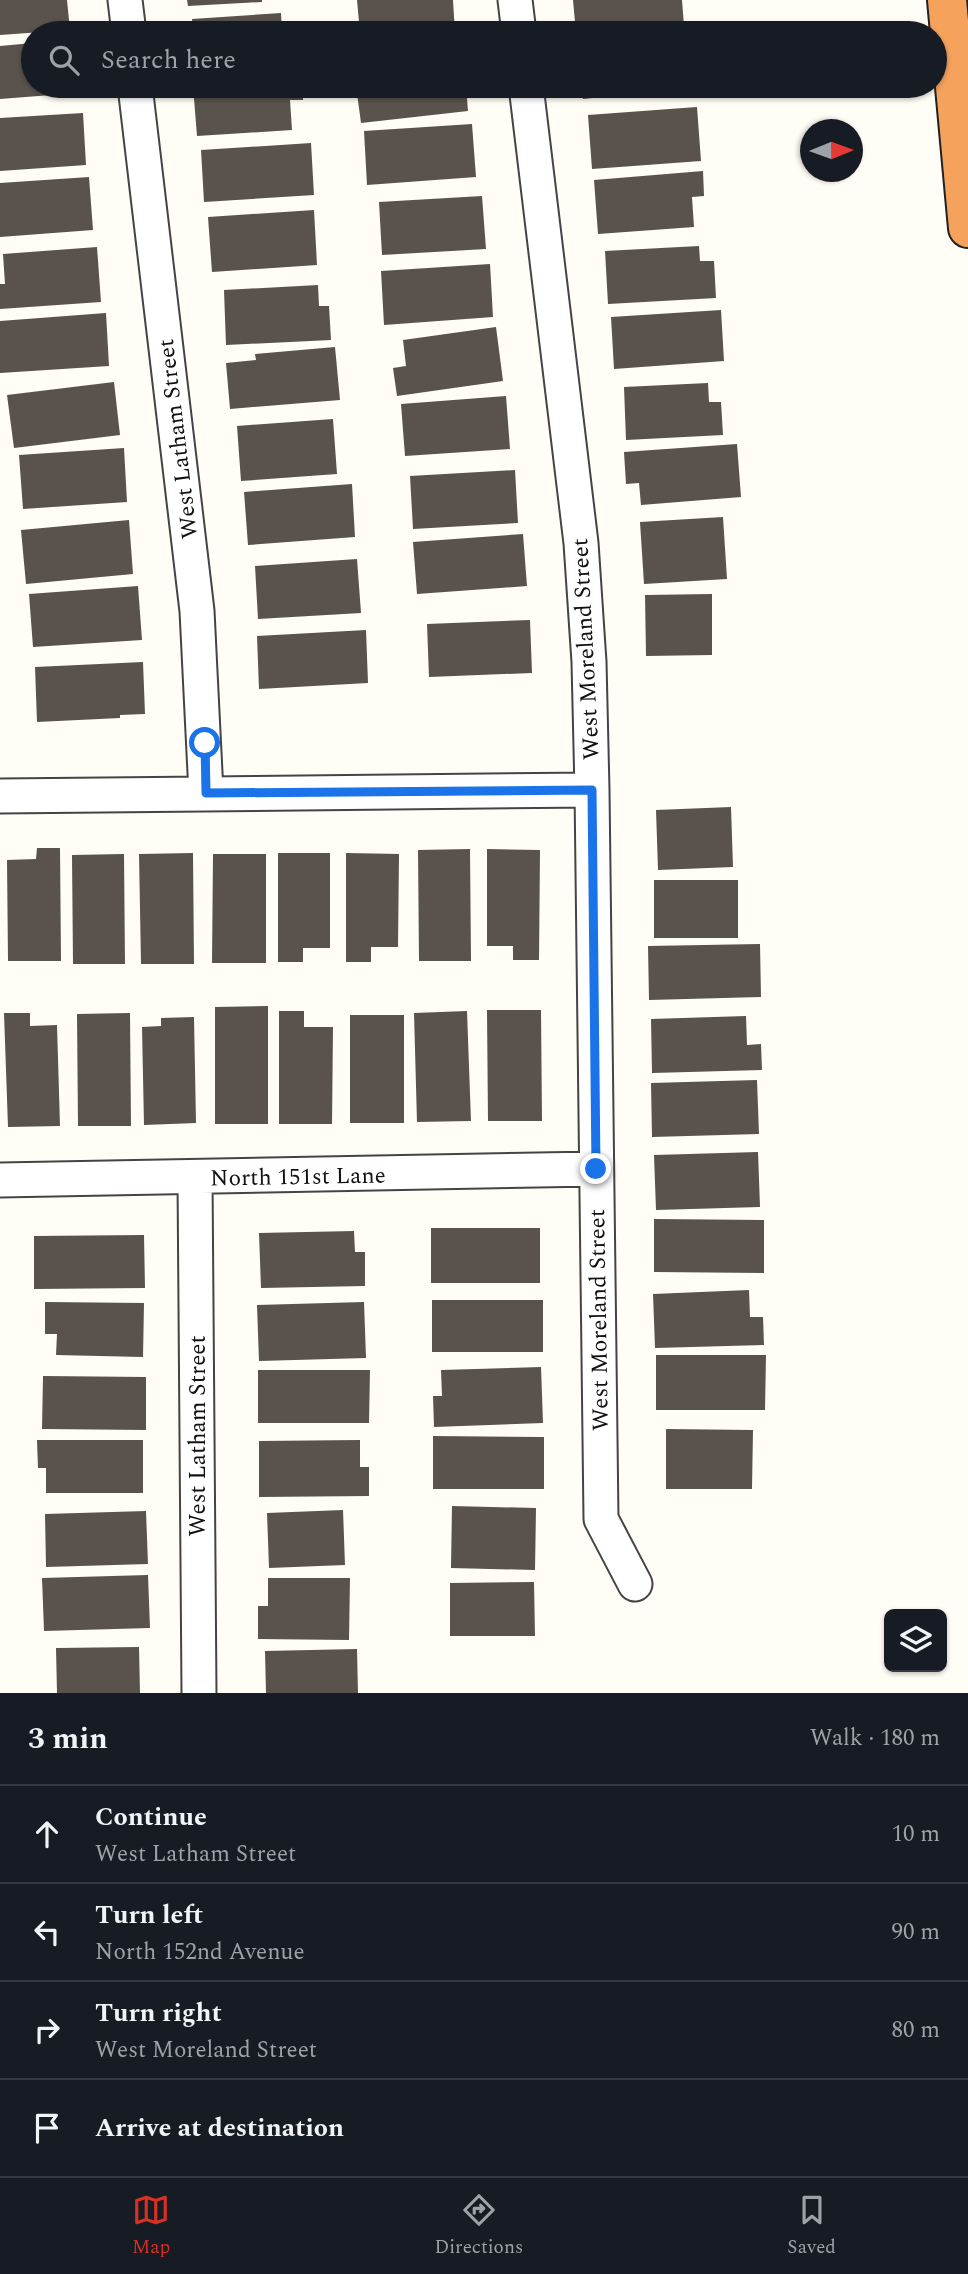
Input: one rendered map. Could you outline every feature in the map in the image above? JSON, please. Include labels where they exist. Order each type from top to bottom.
[{"type":"highway","points":[[947,0],[968,228]]},
{"type":"street","points":[[125,0],[128,21]]},
{"type":"street","points":[[516,0],[519,21]]},
{"type":"street","name":"West Latham Street","points":[[136,98],[197,611],[206,793]]},
{"type":"street","name":"West Moreland Street","points":[[527,98],[581,543],[589,662],[601,1520],[635,1584]]},
{"type":"street","points":[[0,796],[592,790]]},
{"type":"street","name":"North 151st Lane","points":[[0,1180],[596,1169]]},
{"type":"street","name":"West Latham Street","points":[[195,1178],[199,1693]]},
{"type":"building","points":[[0,0],[67,0],[69,21],[21,21],[21,34],[0,35]]},
{"type":"building","points":[[187,0],[262,0],[262,2],[188,6]]},
{"type":"building","points":[[357,0],[453,0],[454,21],[359,21]]},
{"type":"building","points":[[573,0],[682,0],[684,21],[575,21]]},
{"type":"building","points":[[281,13],[281,21],[192,21]]},
{"type":"building","points":[[21,44],[21,97],[0,99],[0,46]]},
{"type":"building","points":[[194,98],[303,98],[290,100],[292,130],[197,136]]},
{"type":"building","points":[[358,98],[467,98],[468,111],[361,123]]},
{"type":"building","points":[[697,107],[701,161],[592,169],[588,115]]},
{"type":"building","points":[[83,113],[86,165],[0,171],[0,118]]},
{"type":"building","points":[[472,124],[476,177],[367,185],[364,131]]},
{"type":"building","points":[[311,143],[314,195],[204,202],[201,150]]},
{"type":"building","points":[[703,171],[704,196],[692,197],[694,227],[598,234],[594,180]]},
{"type":"building","points":[[89,177],[93,230],[0,237],[0,183]]},
{"type":"building","points":[[482,196],[486,249],[382,255],[379,202]]},
{"type":"building","points":[[314,210],[317,265],[212,272],[208,217]]},
{"type":"building","points":[[699,246],[700,261],[714,261],[716,298],[608,304],[605,251]]},
{"type":"building","points":[[97,247],[101,302],[0,309],[0,284],[5,284],[3,254]]},
{"type":"building","points":[[490,264],[493,317],[384,325],[381,271]]},
{"type":"building","points":[[318,285],[319,306],[329,306],[331,340],[226,345],[224,290]]},
{"type":"building","points":[[721,310],[724,361],[614,369],[611,317]]},
{"type":"building","points":[[106,313],[109,366],[0,373],[0,321]]},
{"type":"building","points":[[496,327],[503,381],[397,396],[393,368],[406,366],[403,340]]},
{"type":"building","points":[[335,347],[340,400],[230,409],[226,363],[256,360],[255,354]]},
{"type":"building","points":[[114,382],[120,435],[14,448],[7,395]]},
{"type":"building","points":[[708,383],[709,402],[721,402],[723,435],[626,440],[624,387]]},
{"type":"building","points":[[506,396],[510,449],[405,456],[401,404]]},
{"type":"building","points":[[333,419],[337,474],[241,481],[237,426]]},
{"type":"building","points":[[737,444],[741,497],[641,505],[639,483],[626,484],[624,452]]},
{"type":"building","points":[[124,448],[127,502],[23,509],[19,455]]},
{"type":"building","points":[[515,470],[518,523],[413,529],[410,476]]},
{"type":"building","points":[[352,484],[355,537],[248,545],[244,492]]},
{"type":"building","points":[[723,517],[727,579],[644,584],[640,522]]},
{"type":"building","points":[[129,520],[133,574],[26,584],[21,530]]},
{"type":"building","points":[[523,534],[527,586],[417,594],[413,542]]},
{"type":"building","points":[[357,559],[361,613],[258,619],[255,566]]},
{"type":"building","points":[[138,586],[142,640],[33,647],[29,594]]},
{"type":"building","points":[[712,594],[712,655],[646,656],[645,595]]},
{"type":"building","points":[[530,620],[532,673],[429,677],[427,624]]},
{"type":"building","points":[[366,630],[368,683],[259,689],[257,636]]},
{"type":"building","points":[[143,662],[145,714],[120,715],[120,718],[37,722],[35,667]]},
{"type":"building","points":[[731,807],[733,867],[658,870],[656,810]]},
{"type":"building","points":[[37,848],[60,848],[61,961],[8,961],[7,860],[36,859]]},
{"type":"building","points":[[470,849],[471,961],[419,961],[418,850]]},
{"type":"building","points":[[487,849],[540,850],[539,960],[513,960],[513,946],[487,946]]},
{"type":"building","points":[[193,853],[194,964],[141,964],[139,854]]},
{"type":"building","points":[[278,853],[330,853],[330,948],[303,948],[303,962],[278,962]]},
{"type":"building","points":[[346,853],[399,854],[398,947],[371,947],[371,962],[346,962]]},
{"type":"building","points":[[124,854],[125,964],[73,964],[72,855]]},
{"type":"building","points":[[213,854],[266,854],[266,963],[212,963]]},
{"type":"building","points":[[654,880],[738,880],[738,938],[654,938]]},
{"type":"building","points":[[760,944],[761,997],[649,1000],[648,946]]},
{"type":"building","points":[[268,1006],[268,1124],[215,1124],[215,1007]]},
{"type":"building","points":[[487,1010],[541,1010],[542,1121],[488,1121]]},
{"type":"building","points":[[279,1011],[304,1011],[304,1027],[333,1027],[332,1124],[279,1124]]},
{"type":"building","points":[[467,1011],[471,1121],[417,1122],[414,1013]]},
{"type":"building","points":[[4,1013],[30,1013],[30,1026],[57,1025],[60,1126],[8,1127]]},
{"type":"building","points":[[130,1013],[131,1126],[78,1126],[77,1014]]},
{"type":"building","points":[[350,1015],[404,1015],[404,1123],[350,1123]]},
{"type":"building","points":[[746,1016],[747,1045],[761,1044],[762,1070],[652,1073],[651,1019]]},
{"type":"building","points":[[194,1017],[196,1123],[144,1125],[142,1027],[161,1026],[161,1018]]},
{"type":"building","points":[[757,1080],[759,1134],[652,1137],[651,1083]]},
{"type":"building","points":[[758,1152],[760,1207],[656,1210],[654,1155]]},
{"type":"building","points":[[654,1219],[764,1220],[764,1273],[654,1272]]},
{"type":"building","points":[[431,1228],[540,1228],[540,1283],[431,1283]]},
{"type":"building","points":[[354,1231],[355,1252],[365,1252],[365,1286],[261,1288],[259,1233]]},
{"type":"building","points":[[144,1235],[145,1288],[34,1289],[34,1236]]},
{"type":"building","points":[[749,1290],[750,1317],[763,1317],[764,1345],[655,1348],[653,1294]]},
{"type":"building","points":[[432,1300],[543,1300],[543,1352],[432,1352]]},
{"type":"building","points":[[45,1302],[144,1303],[143,1357],[56,1355],[57,1334],[45,1334]]},
{"type":"building","points":[[364,1302],[366,1358],[259,1361],[257,1305]]},
{"type":"building","points":[[656,1355],[766,1355],[765,1410],[656,1410]]},
{"type":"building","points":[[541,1367],[543,1423],[434,1427],[433,1396],[442,1396],[441,1370]]},
{"type":"building","points":[[258,1370],[370,1370],[369,1423],[258,1423]]},
{"type":"building","points":[[43,1376],[146,1377],[146,1430],[42,1429]]},
{"type":"building","points":[[666,1429],[753,1430],[752,1489],[666,1489]]},
{"type":"building","points":[[433,1436],[544,1437],[544,1489],[433,1489]]},
{"type":"building","points":[[37,1440],[143,1440],[143,1493],[46,1493],[46,1468],[38,1468]]},
{"type":"building","points":[[360,1440],[360,1467],[369,1467],[369,1496],[259,1497],[259,1441]]},
{"type":"building","points":[[452,1506],[536,1508],[535,1570],[451,1568]]},
{"type":"building","points":[[343,1510],[345,1565],[269,1568],[267,1513]]},
{"type":"building","points":[[146,1511],[148,1564],[46,1567],[45,1514]]},
{"type":"building","points":[[148,1575],[150,1628],[44,1631],[42,1578]]},
{"type":"building","points":[[268,1578],[350,1578],[349,1640],[258,1639],[258,1606],[268,1606]]},
{"type":"building","points":[[534,1582],[535,1636],[450,1636],[450,1583]]},
{"type":"building","points":[[139,1647],[140,1693],[57,1693],[56,1648]]},
{"type":"building","points":[[357,1649],[358,1693],[266,1693],[265,1651]]},
{"type":"route","points":[[205,743],[206,793],[592,790],[596,1169]]}]
